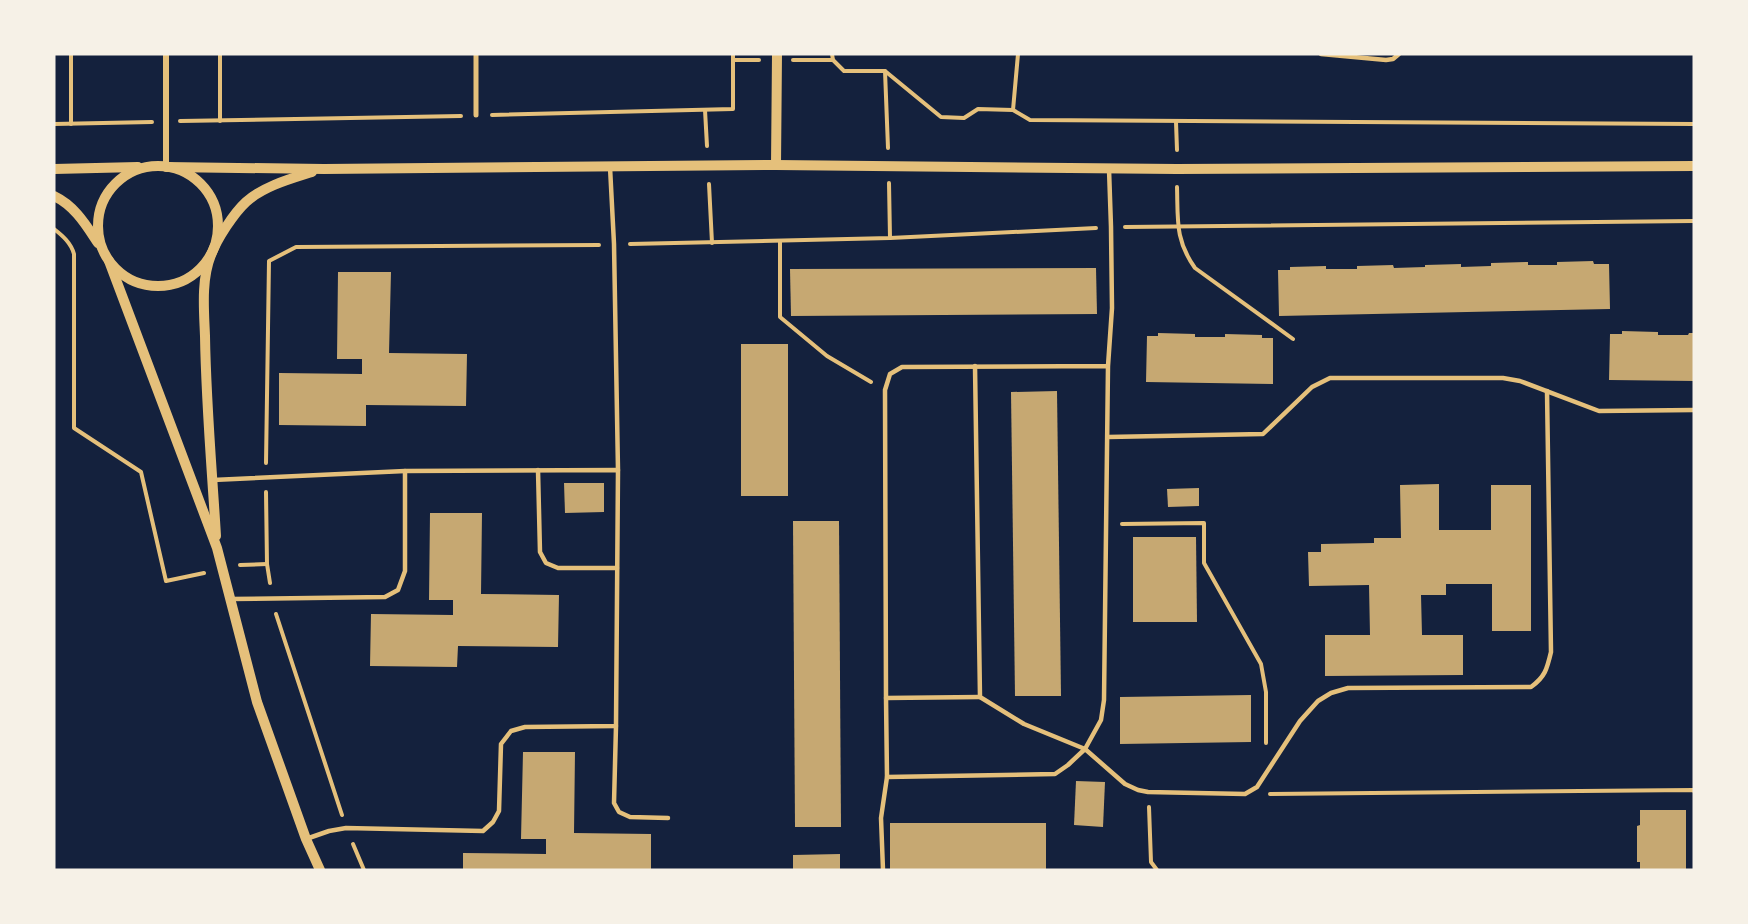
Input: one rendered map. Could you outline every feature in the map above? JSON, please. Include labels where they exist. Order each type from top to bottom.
[{"type":"street","points":[[166,54],[166,167]]},
{"type":"street","points":[[476,54],[476,115]]},
{"type":"street","points":[[776,165],[777,54]]},
{"type":"street","points":[[54,169],[776,165],[1109,169],[1694,166]]},
{"type":"street","points":[[103,251],[98,225],[100,211],[106,197],[114,185],[126,176],[139,169],[151,167]]},
{"type":"street","points":[[166,167],[180,170],[193,177],[204,187],[217,212],[218,227],[206,276],[204,310],[205,376],[217,548]]},
{"type":"street","points":[[109,261],[130,280],[145,285],[176,284],[190,277],[202,267],[233,216],[248,201],[287,180],[324,169]]},
{"type":"street","points":[[54,196],[70,206],[81,217],[109,261],[217,548],[257,702],[306,839],[320,870]]},
{"type":"street","points":[[192,481],[212,480]]},
{"type":"lane","points":[[1321,54],[1386,60],[1393,59],[1400,54]]},
{"type":"lane","points":[[610,167],[614,244],[618,470],[614,803],[619,812],[630,817],[668,818]]},
{"type":"lane","points":[[887,777],[1055,774],[1085,749],[1101,720],[1104,700],[1108,366],[1112,308],[1109,169]]},
{"type":"lane","points":[[975,366],[980,697]]},
{"type":"lane","points":[[883,870],[881,818],[887,777],[885,390],[891,374],[902,367],[1108,366]]},
{"type":"lane","points":[[1108,437],[1263,434],[1312,387],[1330,378],[1503,378],[1520,381],[1599,411],[1694,410]]},
{"type":"lane","points":[[886,698],[980,697],[1024,724],[1085,749],[1125,783],[1138,790],[1245,794],[1257,787],[1300,721],[1318,701],[1331,693],[1348,688],[1531,687],[1542,680],[1551,652],[1547,391]]},
{"type":"lane","points":[[538,470],[540,552],[546,563],[558,568],[617,568]]},
{"type":"lane","points":[[212,480],[405,471],[618,470]]},
{"type":"lane","points":[[230,599],[385,597],[398,590],[405,571],[405,471]]},
{"type":"lane","points":[[306,839],[346,828],[483,831],[493,822],[499,811],[501,744],[511,731],[525,726],[616,726]]},
{"type":"path","points":[[71,54],[71,124]]},
{"type":"path","points":[[54,124],[220,121],[220,54]]},
{"type":"path","points":[[733,54],[733,109]]},
{"type":"path","points":[[832,54],[833,60],[844,71],[885,71],[941,117],[964,118],[978,109],[1013,110],[1030,120],[1694,124]]},
{"type":"path","points":[[1013,110],[1018,54]]},
{"type":"path","points":[[885,71],[890,238]]},
{"type":"path","points":[[1176,122],[1178,227],[1179,239],[1187,257],[1195,267],[1293,339]]},
{"type":"path","points":[[364,870],[346,828],[280,628],[271,598],[267,564],[269,261],[296,247],[780,241],[1111,227],[1694,220]]},
{"type":"path","points":[[54,229],[64,237],[72,247],[74,254],[74,428],[141,472],[166,581],[242,564],[267,564]]},
{"type":"path","points":[[780,241],[780,317],[827,356],[885,390]]},
{"type":"path","points":[[1107,524],[1204,523],[1204,564],[1261,664],[1266,692],[1265,774]]},
{"type":"path","points":[[1245,794],[1694,791]]},
{"type":"path","points":[[1148,792],[1152,862],[1157,870]]},
{"type":"building","points":[[1593,261],[1594,264],[1609,264],[1610,309],[1279,316],[1278,270],[1290,270],[1290,267],[1326,266],[1326,269],[1357,269],[1357,266],[1393,265],[1394,268],[1461,264],[1461,267],[1491,266],[1491,263],[1528,262],[1528,265],[1557,265],[1557,262]]},
{"type":"building","points":[[1096,268],[1097,314],[791,316],[790,269]]},
{"type":"building","points":[[338,272],[391,272],[389,353],[467,354],[466,406],[366,405],[366,426],[279,425],[279,373],[362,374],[362,359],[337,359]]},
{"type":"building","points":[[1622,331],[1658,332],[1658,335],[1694,333],[1694,381],[1609,380],[1610,334],[1622,334]]},
{"type":"building","points":[[1158,333],[1195,334],[1195,337],[1225,337],[1225,334],[1262,335],[1262,338],[1273,338],[1273,384],[1146,382],[1147,336],[1158,336]]},
{"type":"building","points":[[741,344],[788,344],[788,496],[741,496]]},
{"type":"building","points":[[1057,391],[1061,696],[1015,696],[1011,392]]},
{"type":"building","points":[[564,483],[604,483],[604,512],[565,513]]},
{"type":"building","points":[[1439,484],[1439,530],[1491,530],[1491,485],[1531,485],[1531,631],[1492,631],[1492,584],[1446,584],[1446,595],[1421,595],[1422,635],[1463,635],[1463,675],[1325,676],[1325,635],[1370,635],[1369,585],[1309,586],[1308,552],[1321,552],[1321,544],[1374,543],[1374,538],[1401,538],[1400,485]]},
{"type":"building","points":[[1199,488],[1199,506],[1168,507],[1167,489]]},
{"type":"building","points":[[430,513],[482,513],[481,594],[559,595],[558,647],[458,646],[457,667],[370,666],[371,614],[453,615],[453,600],[429,600]]},
{"type":"building","points":[[793,521],[839,521],[841,827],[795,827]]},
{"type":"building","points":[[1133,537],[1196,537],[1197,622],[1133,622]]},
{"type":"building","points":[[1251,695],[1251,742],[1120,744],[1120,697]]},
{"type":"building","points":[[523,752],[575,752],[574,833],[651,834],[651,870],[463,870],[463,853],[546,854],[546,839],[521,839]]},
{"type":"building","points":[[1076,781],[1105,782],[1103,827],[1074,825]]},
{"type":"building","points":[[1640,810],[1686,810],[1686,870],[1640,870],[1640,862],[1637,862],[1637,826],[1640,825]]},
{"type":"building","points":[[890,823],[1046,823],[1046,869],[890,869]]},
{"type":"building","points":[[840,854],[840,870],[793,870],[793,855]]}]
